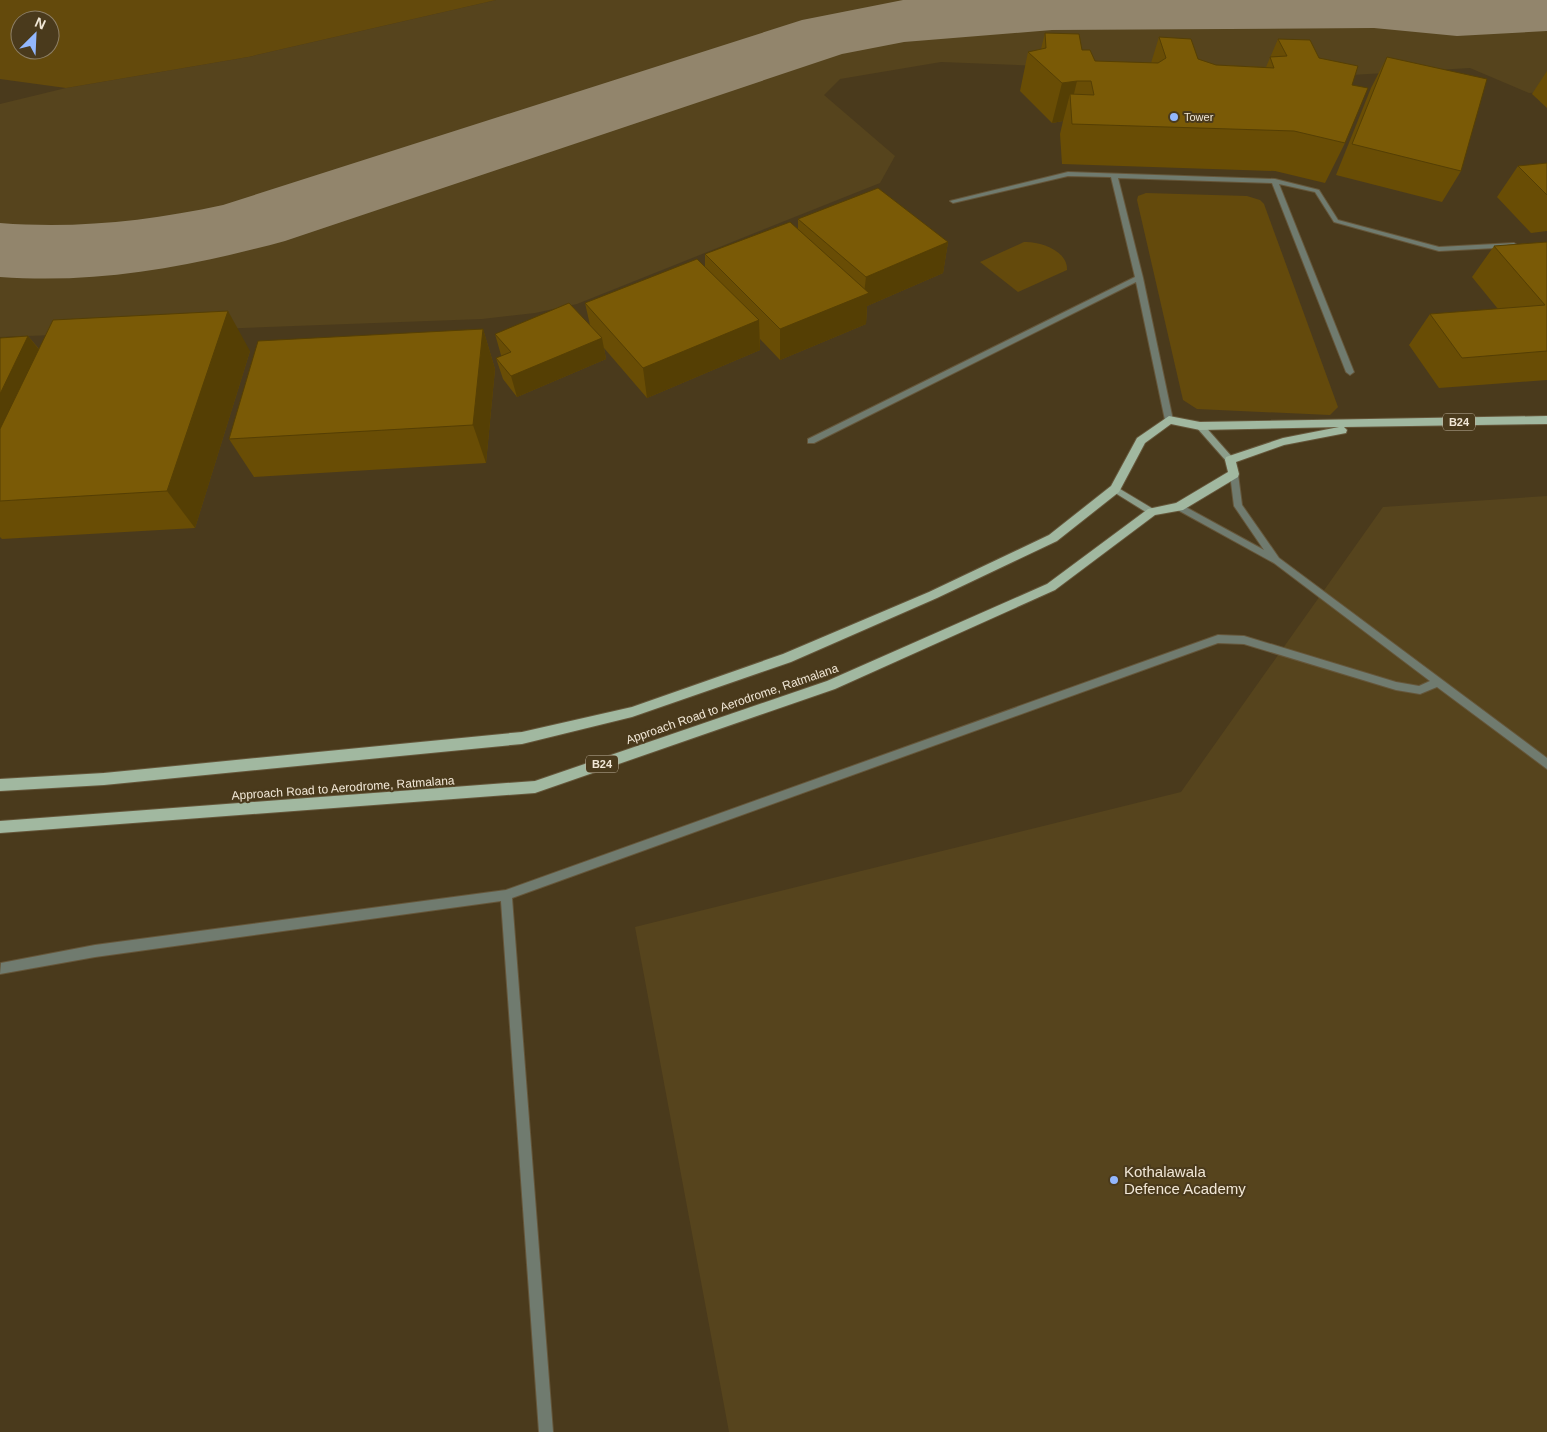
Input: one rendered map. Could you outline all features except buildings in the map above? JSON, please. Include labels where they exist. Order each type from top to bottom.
[{"type":"main road","name":"B24","points":[[1168,420],[1200,426],[1547,420]]},
{"type":"main road","name":"Approach Road to Aerodrome, Ratmalana","points":[[0,785],[114,778],[522,738],[632,712],[787,658],[933,595],[1053,538],[1115,489],[1141,441],[1168,420]]},
{"type":"main road","name":"B24","points":[[1230,460],[1283,442],[1372,424]]},
{"type":"main road","points":[[1230,460],[1234,474]]},
{"type":"main road","name":"Approach Road to Aerodrome, Ratmalana","points":[[0,827],[536,787],[831,685],[1051,587],[1152,512],[1179,507],[1234,474]]},
{"type":"street","points":[[953,201],[1068,174],[1275,181],[1317,191],[1336,221],[1438,249],[1517,245]]},
{"type":"street","points":[[1114,176],[1139,278],[1168,420]]},
{"type":"street","points":[[1275,181],[1350,372]]},
{"type":"street","points":[[811,441],[1139,278]]},
{"type":"street","points":[[1200,426],[1230,460]]},
{"type":"street","points":[[1234,474],[1238,506],[1277,561]]},
{"type":"street","points":[[1115,489],[1152,512]]},
{"type":"street","points":[[1179,507],[1277,561],[1547,764]]},
{"type":"street","points":[[1,969],[95,951],[506,895],[1218,639],[1244,640],[1396,686],[1420,690],[1438,682]]},
{"type":"street","points":[[506,895],[546,1432]]},
{"type":"shaded area","points":[[0,0],[496,0],[248,57],[66,88],[0,79]]},
{"type":"shaded area","points":[[496,0],[1547,0],[1547,92],[1529,93],[1470,68],[1317,77],[941,62],[840,79],[824,95],[895,156],[880,183],[577,304],[535,313],[482,319],[0,337],[0,104],[66,88],[248,57]]},
{"type":"shaded area","points":[[1146,193],[1247,196],[1260,200],[1264,204],[1338,407],[1330,415],[1197,409],[1183,400],[1137,200],[1138,196]]},
{"type":"shaded area","points":[[1024,242],[1038,243],[1052,248],[1063,257],[1067,270],[1018,292],[980,262]]},
{"type":"shaded area","name":"Kothalawala Defence Academy","points":[[1547,496],[1547,1432],[729,1432],[635,927],[1181,792],[1383,507]]},
{"type":"taxiway","points":[[0,250],[64,253],[96,251],[160,244],[223,231],[254,223],[827,35],[904,21],[1052,9],[1374,7],[1457,15],[1547,10]]},
{"type":"place","name":"Tower","points":[[1174,117]]},
{"type":"place","name":"Kothalawala Defence Academy","points":[[1114,1180]]}]
